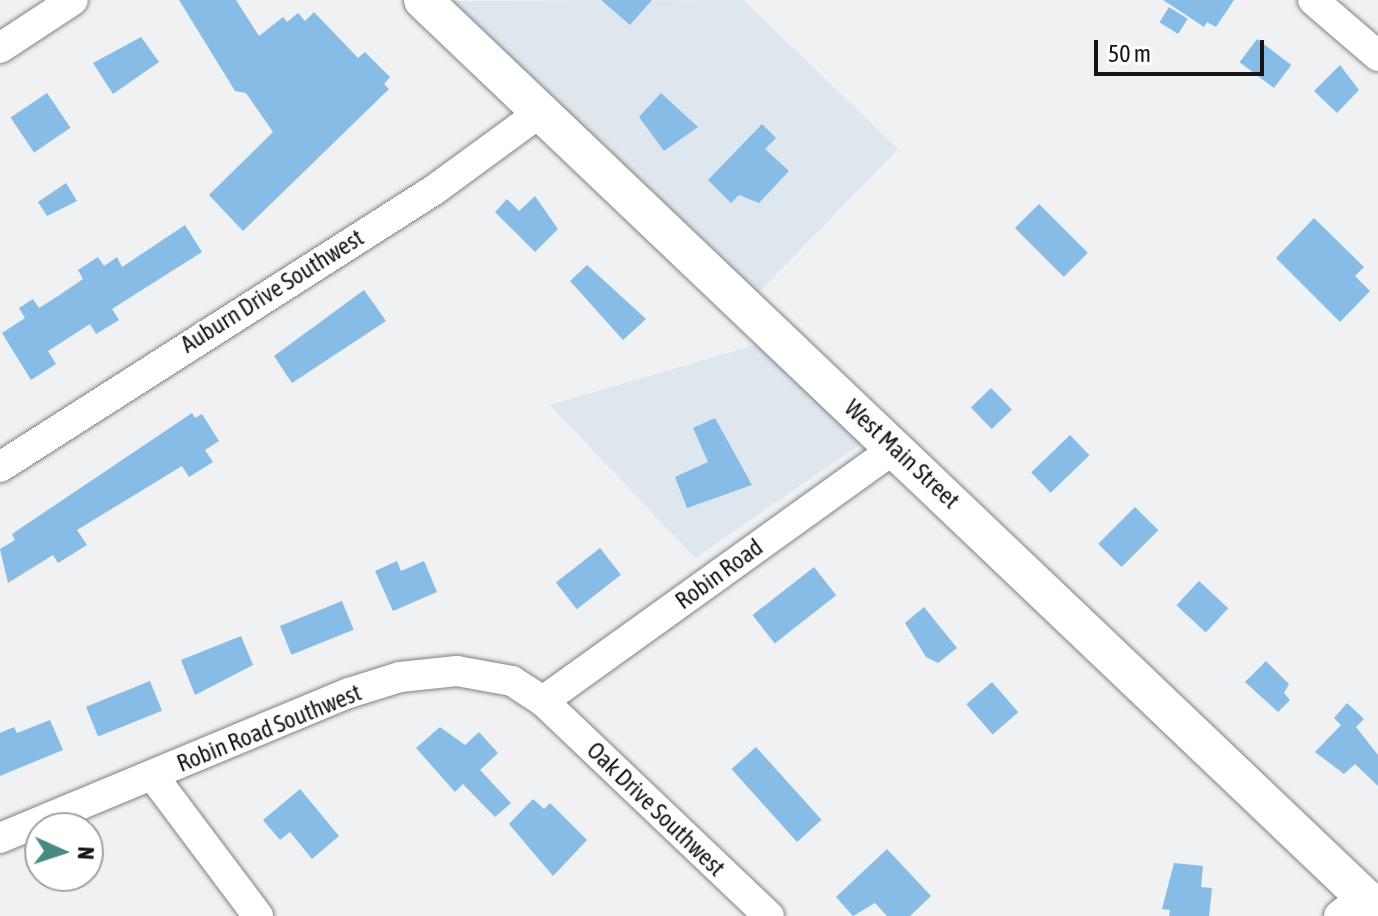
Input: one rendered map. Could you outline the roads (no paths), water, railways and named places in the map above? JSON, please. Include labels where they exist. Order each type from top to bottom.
[{"type":"main road","name":"West Main Street","points":[[423,0],[895,448],[1360,908]]},
{"type":"street","points":[[0,48],[73,0]]},
{"type":"street","points":[[1313,0],[1378,56]]},
{"type":"street","name":"Auburn Drive Southwest","points":[[0,467],[434,190],[542,111]]},
{"type":"street","name":"Robin Road","points":[[543,701],[895,448]]},
{"type":"street","name":"Robin Road Southwest","points":[[0,838],[400,677],[457,671],[512,681],[543,701]]},
{"type":"street","name":"Oak Drive Southwest","points":[[543,701],[769,916]]},
{"type":"street","points":[[153,776],[258,916]]}]
